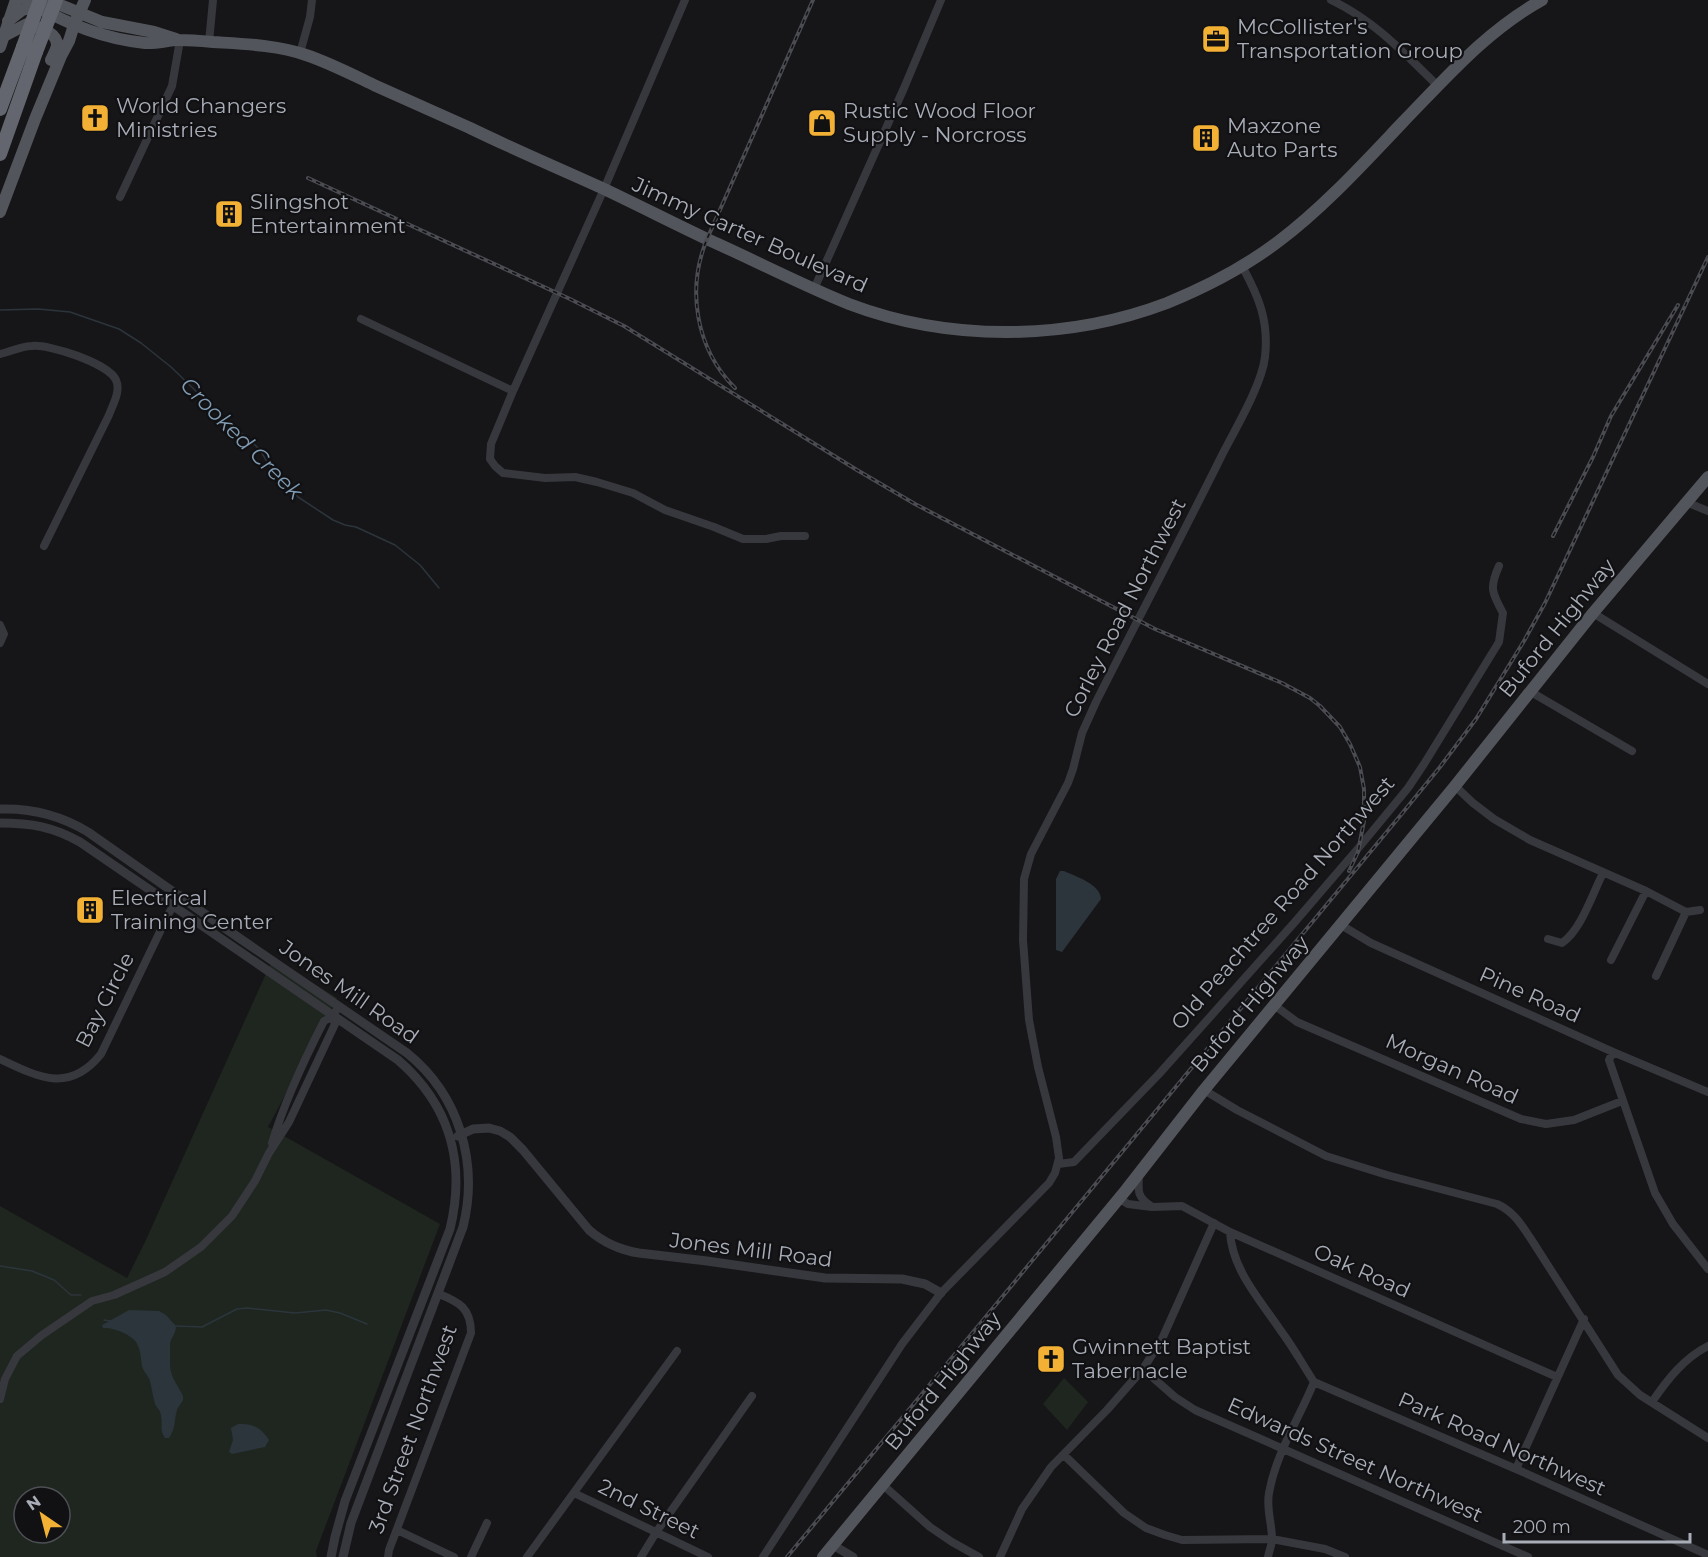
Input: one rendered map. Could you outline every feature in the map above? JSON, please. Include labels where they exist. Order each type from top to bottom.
[{"type":"highway","points":[[0,109],[23,46],[48,3]]},
{"type":"highway","points":[[0,154],[36,52],[48,3]]},
{"type":"main road","points":[[5,0],[9,19]]},
{"type":"main road","points":[[2,41],[16,0]]},
{"type":"main road","points":[[0,212],[35,119],[66,46],[80,24],[85,0]]},
{"type":"main road","points":[[90,0],[91,9],[96,16],[154,32]]},
{"type":"main road","name":"Jimmy Carter Boulevard","points":[[48,3],[80,24],[125,40],[151,44],[180,40],[209,42],[280,48],[300,53],[604,189],[814,289],[853,305],[892,317],[941,327],[989,332],[1034,331],[1093,324],[1164,304],[1204,287],[1242,266],[1279,241],[1313,213],[1406,120],[1437,85],[1488,36],[1542,0]]},
{"type":"main road","points":[[9,19],[19,12],[48,3],[63,27],[66,46]]},
{"type":"main road","points":[[2,41],[27,24],[46,31],[56,40],[57,46],[31,108],[35,119]]},
{"type":"main road","points":[[66,46],[84,34],[80,24]]},
{"type":"main road","name":"Jimmy Carter Boulevard","points":[[80,24],[110,24],[154,32],[180,40]]},
{"type":"main road","name":"Buford Highway","points":[[823,1557],[1455,786],[1593,613],[1708,477]]},
{"type":"street","points":[[209,42],[213,0]]},
{"type":"street","points":[[300,53],[310,17],[312,0]]},
{"type":"street","points":[[685,0],[604,189],[513,391],[491,444],[490,459],[503,473],[545,478],[575,477],[633,493],[665,510],[743,539],[805,536]]},
{"type":"street","points":[[814,289],[941,0]]},
{"type":"street","points":[[1331,0],[1357,13],[1387,36],[1437,85]]},
{"type":"street","points":[[120,197],[172,86],[180,40]]},
{"type":"street","name":"Corley Road Northwest","points":[[1058,1164],[1056,1137],[1029,1020],[1023,940],[1024,879],[1031,854],[1068,783],[1082,733],[1096,702],[1257,385],[1265,360],[1266,335],[1262,309],[1242,266]]},
{"type":"street","points":[[361,319],[513,391]]},
{"type":"street","points":[[0,354],[32,346],[46,348],[94,361],[116,379],[118,394],[109,415],[44,546]]},
{"type":"street","points":[[1686,502],[1708,512]]},
{"type":"street","name":"Old Peachtree Road Northwest","points":[[1058,1164],[1074,1162],[1159,1074],[1294,923],[1408,788],[1499,642],[1503,614],[1496,601],[1492,581],[1499,566]]},
{"type":"street","points":[[1593,613],[1708,684]]},
{"type":"street","points":[[0,626],[4,634],[0,643]]},
{"type":"street","points":[[1531,692],[1632,751]]},
{"type":"street","points":[[1455,786],[1494,819],[1530,840],[1646,891],[1686,912],[1700,910]]},
{"type":"street","points":[[2,809],[2,823]]},
{"type":"street","name":"Jones Mill Road","points":[[2,809],[40,812],[68,821],[88,832],[228,931],[398,1046],[422,1066],[436,1082],[449,1103],[462,1134],[468,1161],[469,1199],[459,1240],[351,1523],[344,1557]]},
{"type":"street","name":"Jones Mill Road","points":[[2,823],[46,826],[80,842],[398,1060],[415,1076],[433,1099],[451,1138],[457,1180],[450,1228],[345,1501],[331,1557]]},
{"type":"street","points":[[1548,939],[1562,944],[1568,939],[1579,925],[1603,873]]},
{"type":"street","points":[[1611,960],[1646,891]]},
{"type":"street","name":"Bay Circle","points":[[0,1059],[31,1074],[48,1079],[71,1076],[91,1065],[101,1054],[180,896]]},
{"type":"street","points":[[1656,976],[1686,912]]},
{"type":"street","name":"Pine Road","points":[[1341,925],[1371,944],[1708,1092]]},
{"type":"street","name":"Morgan Road","points":[[1274,1005],[1297,1022],[1521,1119],[1546,1124],[1574,1120],[1622,1101]]},
{"type":"street","points":[[269,1153],[279,1119],[305,1058],[324,1021],[333,1016],[339,1006]]},
{"type":"street","points":[[0,1399],[5,1379],[17,1356],[42,1335],[92,1301],[114,1295],[165,1272],[201,1246],[232,1216],[289,1122],[335,1024],[333,1016]]},
{"type":"street","points":[[1613,1052],[1609,1060],[1655,1193],[1673,1224],[1708,1269]]},
{"type":"street","points":[[1204,1090],[1237,1110],[1326,1156],[1507,1208],[1517,1218],[1618,1375],[1630,1387],[1708,1438]]},
{"type":"street","name":"Jones Mill Road","points":[[451,1138],[473,1129],[482,1128],[495,1129],[505,1134],[523,1150],[589,1230],[602,1240],[622,1250],[825,1278],[902,1279],[925,1284],[941,1293]]},
{"type":"street","points":[[763,1557],[897,1351],[941,1293],[1049,1183],[1058,1164]]},
{"type":"street","points":[[1139,1173],[1138,1191],[1143,1201],[1152,1207]]},
{"type":"street","name":"Oak Road","points":[[1118,1198],[1128,1204],[1152,1207],[1182,1206],[1230,1232],[1557,1377]]},
{"type":"street","points":[[1000,1557],[1022,1509],[1051,1467],[1143,1370],[1162,1339],[1214,1223]]},
{"type":"street","points":[[1230,1232],[1234,1256],[1254,1293],[1314,1382],[1282,1447],[1269,1493],[1268,1515],[1272,1539],[1268,1557]]},
{"type":"street","name":"3rd Street Northwest","points":[[388,1557],[471,1333],[471,1324],[464,1307],[439,1294]]},
{"type":"street","points":[[1516,1469],[1584,1319]]},
{"type":"street","points":[[1652,1402],[1672,1375],[1700,1350],[1708,1346]]},
{"type":"street","points":[[527,1557],[677,1351]]},
{"type":"street","name":"Edwards Street Northwest","points":[[1143,1370],[1195,1410],[1528,1557]]},
{"type":"street","name":"Park Road Northwest","points":[[1314,1382],[1708,1555]]},
{"type":"street","points":[[641,1557],[752,1396]]},
{"type":"street","points":[[1064,1455],[1124,1513],[1146,1528],[1182,1540],[1272,1539],[1325,1549],[1345,1557]]},
{"type":"street","points":[[883,1485],[930,1527],[979,1557]]},
{"type":"street","name":"2nd Street","points":[[574,1493],[708,1557]]},
{"type":"street","points":[[471,1557],[487,1523]]},
{"type":"street","points":[[397,1530],[454,1557]]},
{"type":"street","points":[[833,1545],[852,1557]]},
{"type":"shaded area","points":[[1060,871],[1092,885],[1097,889],[1101,899],[1062,952],[1056,950],[1056,879]]},
{"type":"shaded area","points":[[273,958],[337,998],[268,1127],[440,1224],[316,1551],[317,1557],[0,1557],[0,1206],[127,1278]]},
{"type":"shaded area","points":[[129,1310],[159,1311],[176,1326],[170,1344],[170,1368],[183,1399],[177,1410],[169,1438],[165,1438],[162,1432],[161,1414],[155,1404],[150,1381],[143,1369],[136,1342],[126,1334],[103,1328],[102,1325]]},
{"type":"shaded area","points":[[1064,1378],[1088,1402],[1067,1430],[1043,1404]]},
{"type":"shaded area","points":[[238,1424],[248,1424],[260,1429],[269,1440],[265,1447],[232,1454],[229,1452],[233,1440],[231,1428]]},
{"type":"waterway","name":"Crooked Creek","points":[[0,310],[38,309],[70,312],[119,329],[171,367],[251,441],[260,450],[272,470],[298,497],[333,520],[356,527],[395,545],[420,565],[439,588]]},
{"type":"waterway","points":[[0,1266],[32,1271],[54,1280],[71,1295],[81,1295]]},
{"type":"waterway","points":[[176,1326],[202,1327],[237,1309],[247,1308],[295,1313],[326,1310],[367,1324]]},
{"type":"waterway","points":[[104,1320],[111,1321]]},
{"type":"railway","points":[[735,388],[711,355],[698,318],[696,298],[701,258],[707,239],[813,0]]},
{"type":"railway","points":[[308,178],[624,326],[915,504],[1155,629],[1282,683],[1310,698],[1340,727],[1360,767],[1364,789],[1364,821],[1358,852],[1349,871]]},
{"type":"railway","points":[[787,1557],[1400,816],[1476,719],[1545,603],[1708,257]]},
{"type":"railway","points":[[1553,536],[1611,416],[1678,305]]},
{"type":"place","name":"McCollister's Transportation Group","points":[[1216,39]]},
{"type":"place","name":"World Changers Ministries","points":[[95,118]]},
{"type":"place","name":"Rustic Wood Floor Supply - Norcross","points":[[822,123]]},
{"type":"place","name":"Maxzone Auto Parts","points":[[1206,138]]},
{"type":"place","name":"Slingshot Entertainment","points":[[229,214]]},
{"type":"place","name":"Electrical Training Center","points":[[90,910]]},
{"type":"place","name":"Gwinnett Baptist Tabernacle","points":[[1051,1359]]}]
